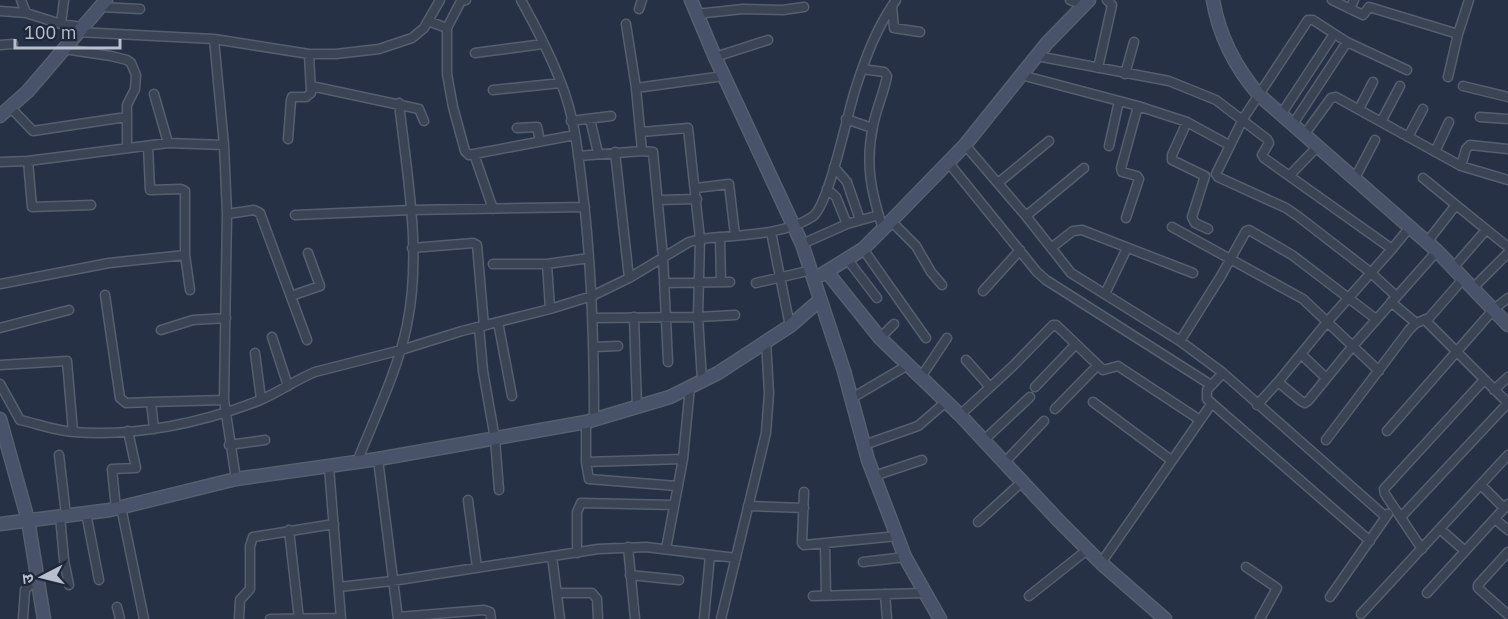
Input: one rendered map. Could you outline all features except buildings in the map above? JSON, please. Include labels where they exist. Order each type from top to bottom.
[{"type":"street","points":[[21,0],[26,13]]},
{"type":"street","points":[[61,24],[64,0]]},
{"type":"street","points":[[0,10],[26,13],[80,30],[214,39],[309,54],[336,54],[386,47],[412,38],[424,28],[440,0]]},
{"type":"street","points":[[466,0],[461,1],[447,28],[447,74],[465,151],[469,155],[575,135]]},
{"type":"street","points":[[521,0],[561,83],[572,121],[578,156],[585,207],[594,347],[586,462],[589,479],[677,486]]},
{"type":"street","points":[[691,0],[715,57],[795,225],[814,274],[874,476],[905,557],[940,619]]},
{"type":"street","points":[[1070,0],[1086,3]]},
{"type":"street","points":[[1098,68],[1112,5],[1107,0]]},
{"type":"street","points":[[1213,0],[1226,44],[1246,79],[1259,94],[1437,251],[1508,325]]},
{"type":"street","points":[[1332,0],[1352,4],[1364,15],[1369,4],[1458,34]]},
{"type":"street","points":[[1448,77],[1469,0]]},
{"type":"street","points":[[894,3],[894,28],[920,32]]},
{"type":"street","points":[[0,384],[20,420],[73,432],[154,429],[226,413],[261,399],[315,372],[592,296],[629,278],[677,248],[700,239],[771,232],[795,225],[815,216],[827,189],[862,69],[879,27],[894,3]]},
{"type":"street","points":[[756,283],[827,272],[863,249],[965,144],[1061,28],[1086,3]]},
{"type":"street","points":[[0,116],[28,91],[103,4],[140,9]]},
{"type":"street","points":[[696,14],[743,9],[783,10],[804,7]]},
{"type":"street","points":[[1407,70],[1347,42],[1313,20],[1308,20],[1243,119],[1216,171],[1217,176],[1286,208],[1370,272],[1416,323]]},
{"type":"street","points":[[428,21],[447,28]]},
{"type":"street","points":[[626,24],[636,88],[642,151]]},
{"type":"street","points":[[1282,113],[1334,34]]},
{"type":"street","points":[[214,39],[224,146],[226,214],[224,400],[229,445],[236,479]]},
{"type":"street","points":[[715,57],[768,40]]},
{"type":"street","points":[[1125,74],[1134,42]]},
{"type":"street","points":[[1293,124],[1347,42]]},
{"type":"street","points":[[0,45],[13,44]]},
{"type":"street","points":[[475,53],[543,44]]},
{"type":"street","points":[[64,48],[111,56],[131,63],[136,75],[135,89],[127,105],[127,148]]},
{"type":"street","points":[[288,139],[292,97],[310,96],[309,54]]},
{"type":"street","points":[[1037,56],[1163,80],[1208,96],[1243,119],[1269,141],[1262,155],[1264,158],[1392,249]]},
{"type":"street","points":[[862,69],[884,72],[887,76],[872,128],[869,180],[879,215],[887,225],[916,246],[931,273],[942,285]]},
{"type":"street","points":[[1022,75],[1138,106],[1187,122],[1229,145]]},
{"type":"street","points":[[636,88],[724,76]]},
{"type":"street","points":[[1359,109],[1373,82]]},
{"type":"street","points":[[493,90],[561,83]]},
{"type":"street","points":[[311,86],[419,109],[424,121]]},
{"type":"street","points":[[1381,122],[1400,86]]},
{"type":"street","points":[[1463,86],[1508,97]]},
{"type":"street","points":[[154,94],[168,142]]},
{"type":"street","points":[[1304,135],[1332,97],[1336,97],[1461,166],[1508,180]]},
{"type":"street","points":[[1109,146],[1119,101]]},
{"type":"street","points":[[357,462],[401,350],[410,308],[411,210],[399,103]]},
{"type":"street","points":[[1126,218],[1139,179],[1137,176],[1122,172],[1121,168],[1138,106]]},
{"type":"street","points":[[10,107],[33,131],[126,117]]},
{"type":"street","points":[[1408,137],[1423,109]]},
{"type":"street","points":[[572,121],[611,116]]},
{"type":"street","points":[[1480,117],[1508,120]]},
{"type":"street","points":[[590,118],[598,153]]},
{"type":"street","points":[[846,119],[872,128]]},
{"type":"street","points":[[1187,122],[1172,155],[1172,160],[1205,176],[1192,217],[1193,221],[1208,228]]},
{"type":"street","points":[[1435,152],[1449,122]]},
{"type":"street","points":[[518,128],[537,127],[540,141]]},
{"type":"street","points":[[641,132],[688,128],[700,239],[698,317],[702,380]]},
{"type":"street","points":[[1354,178],[1375,140]]},
{"type":"street","points":[[998,183],[1049,141]]},
{"type":"street","points":[[0,162],[28,161],[168,142],[224,146]]},
{"type":"street","points":[[965,144],[1071,273],[1180,341],[1223,373],[1386,517]]},
{"type":"street","points":[[1461,166],[1466,149],[1470,145],[1508,149]]},
{"type":"street","points":[[148,146],[150,190],[181,189],[185,191],[185,255],[190,290]]},
{"type":"street","points":[[1290,175],[1317,147]]},
{"type":"street","points":[[578,156],[642,151],[653,152],[655,156],[668,362]]},
{"type":"street","points":[[615,152],[629,278]]},
{"type":"street","points":[[474,154],[493,209]]},
{"type":"street","points":[[28,161],[32,207],[91,205]]},
{"type":"street","points":[[948,162],[1037,272],[1054,286],[1211,385]]},
{"type":"street","points":[[834,167],[847,182],[860,220]]},
{"type":"street","points":[[1026,216],[1084,168]]},
{"type":"street","points":[[1423,178],[1508,247]]},
{"type":"street","points":[[696,188],[729,184],[735,235]]},
{"type":"street","points":[[827,189],[836,197],[847,224]]},
{"type":"street","points":[[658,200],[697,199]]},
{"type":"street","points":[[1427,242],[1456,205]]},
{"type":"street","points":[[295,215],[585,207]]},
{"type":"street","points":[[226,214],[254,210],[260,213],[307,340]]},
{"type":"street","points":[[802,244],[847,224],[879,215]]},
{"type":"street","points":[[1172,227],[1303,299],[1379,371]]},
{"type":"street","points":[[1257,405],[1410,227]]},
{"type":"street","points":[[1051,248],[1078,230],[1088,231],[1193,273]]},
{"type":"street","points":[[1180,341],[1246,231],[1249,230],[1292,255],[1376,320]]},
{"type":"street","points":[[1452,268],[1486,230]]},
{"type":"street","points":[[771,232],[790,326]]},
{"type":"street","points":[[664,283],[725,282],[720,237]]},
{"type":"street","points":[[412,248],[473,243],[477,245],[483,371],[495,439],[500,490]]},
{"type":"street","points":[[1105,294],[1127,248]]},
{"type":"street","points":[[863,249],[926,338]]},
{"type":"street","points":[[983,291],[1020,250]]},
{"type":"street","points":[[1278,382],[1305,403],[1308,401],[1393,299],[1437,251]]},
{"type":"street","points":[[291,296],[320,286],[308,253]]},
{"type":"street","points":[[1473,288],[1508,253]]},
{"type":"street","points":[[0,285],[109,263],[185,255]]},
{"type":"street","points":[[493,264],[547,264],[589,258]]},
{"type":"street","points":[[848,260],[877,298]]},
{"type":"street","points":[[547,264],[550,309]]},
{"type":"street","points":[[827,272],[880,338],[947,401],[1087,550],[1166,619]]},
{"type":"street","points":[[1326,440],[1416,323],[1425,320],[1463,279]]},
{"type":"street","points":[[105,295],[120,398],[126,403],[224,400]]},
{"type":"street","points":[[1387,431],[1494,309],[1508,298]]},
{"type":"street","points":[[0,524],[119,508],[236,479],[378,459],[590,421],[670,397],[690,387],[790,326],[820,300]]},
{"type":"street","points":[[0,328],[69,310]]},
{"type":"street","points":[[593,318],[735,315]]},
{"type":"street","points":[[634,317],[637,407]]},
{"type":"street","points":[[161,330],[193,320],[226,318]]},
{"type":"street","points":[[1401,517],[1508,403],[1425,320]]},
{"type":"street","points":[[498,322],[512,396]]},
{"type":"street","points":[[880,338],[894,324]]},
{"type":"street","points":[[960,415],[1050,326],[1056,326],[1103,370],[1118,366],[1200,420]]},
{"type":"street","points":[[272,336],[288,386]]},
{"type":"street","points":[[921,377],[947,338]]},
{"type":"street","points":[[721,619],[768,414],[766,341]]},
{"type":"street","points":[[1035,387],[1076,344]]},
{"type":"street","points":[[594,347],[618,346]]},
{"type":"street","points":[[255,353],[261,399]]},
{"type":"street","points":[[1301,354],[1326,378]]},
{"type":"street","points":[[966,360],[990,387]]},
{"type":"street","points":[[0,365],[67,362],[73,432]]},
{"type":"street","points":[[852,398],[908,365]]},
{"type":"street","points":[[1055,409],[1098,365]]},
{"type":"street","points":[[1223,373],[1211,385],[1206,396],[1212,403],[1370,541]]},
{"type":"street","points":[[1494,390],[1508,377]]},
{"type":"street","points":[[1422,549],[1384,492],[1385,486],[1484,380]]},
{"type":"street","points":[[666,549],[683,459],[690,387]]},
{"type":"street","points":[[983,441],[1030,397]]},
{"type":"street","points":[[864,445],[918,426],[947,401]]},
{"type":"street","points":[[151,402],[154,429]]},
{"type":"street","points":[[1093,402],[1172,460]]},
{"type":"street","points":[[1101,563],[1212,403]]},
{"type":"street","points":[[0,419],[28,520],[44,619]]},
{"type":"street","points":[[1004,463],[1044,421]]},
{"type":"street","points":[[128,431],[136,468],[112,469],[144,619]]},
{"type":"street","points":[[229,445],[265,441]]},
{"type":"street","points":[[59,455],[64,560],[69,585]]},
{"type":"street","points":[[1361,614],[1508,455]]},
{"type":"street","points":[[378,459],[398,618],[452,616],[487,610],[490,612],[491,619]]},
{"type":"street","points":[[586,462],[683,459]]},
{"type":"street","points":[[874,476],[922,460]]},
{"type":"street","points":[[270,619],[341,618],[329,466]]},
{"type":"street","points":[[978,522],[1023,480]]},
{"type":"street","points":[[1427,592],[1506,506],[1481,485]]},
{"type":"street","points":[[804,492],[802,543],[804,545],[813,546],[898,536]]},
{"type":"street","points":[[468,500],[477,568]]},
{"type":"street","points":[[577,553],[577,512],[581,503],[674,505]]},
{"type":"street","points":[[748,506],[804,508]]},
{"type":"street","points":[[1330,597],[1394,506]]},
{"type":"street","points":[[86,513],[99,580]]},
{"type":"street","points":[[1495,519],[1508,530]]},
{"type":"street","points":[[238,618],[240,600],[250,589],[250,541],[257,535],[334,524]]},
{"type":"street","points":[[1440,529],[1465,551]]},
{"type":"street","points":[[289,530],[299,619]]},
{"type":"street","points":[[825,544],[826,595]]},
{"type":"street","points":[[339,587],[628,547],[666,549],[736,558]]},
{"type":"street","points":[[628,547],[635,619]]},
{"type":"street","points":[[1029,596],[1087,550]]},
{"type":"street","points":[[1508,552],[1478,585],[1478,588],[1508,615]]},
{"type":"street","points":[[704,619],[710,555]]},
{"type":"street","points":[[552,556],[560,619]]},
{"type":"street","points":[[863,562],[905,557]]},
{"type":"street","points":[[1246,567],[1277,588],[1260,619]]},
{"type":"street","points":[[630,574],[679,580]]},
{"type":"street","points":[[23,619],[25,590],[30,585],[38,583]]},
{"type":"street","points":[[557,594],[592,593],[597,599],[598,619]]},
{"type":"street","points":[[813,596],[925,593]]},
{"type":"street","points":[[885,594],[886,619]]},
{"type":"street","points":[[117,607],[120,619]]}]
